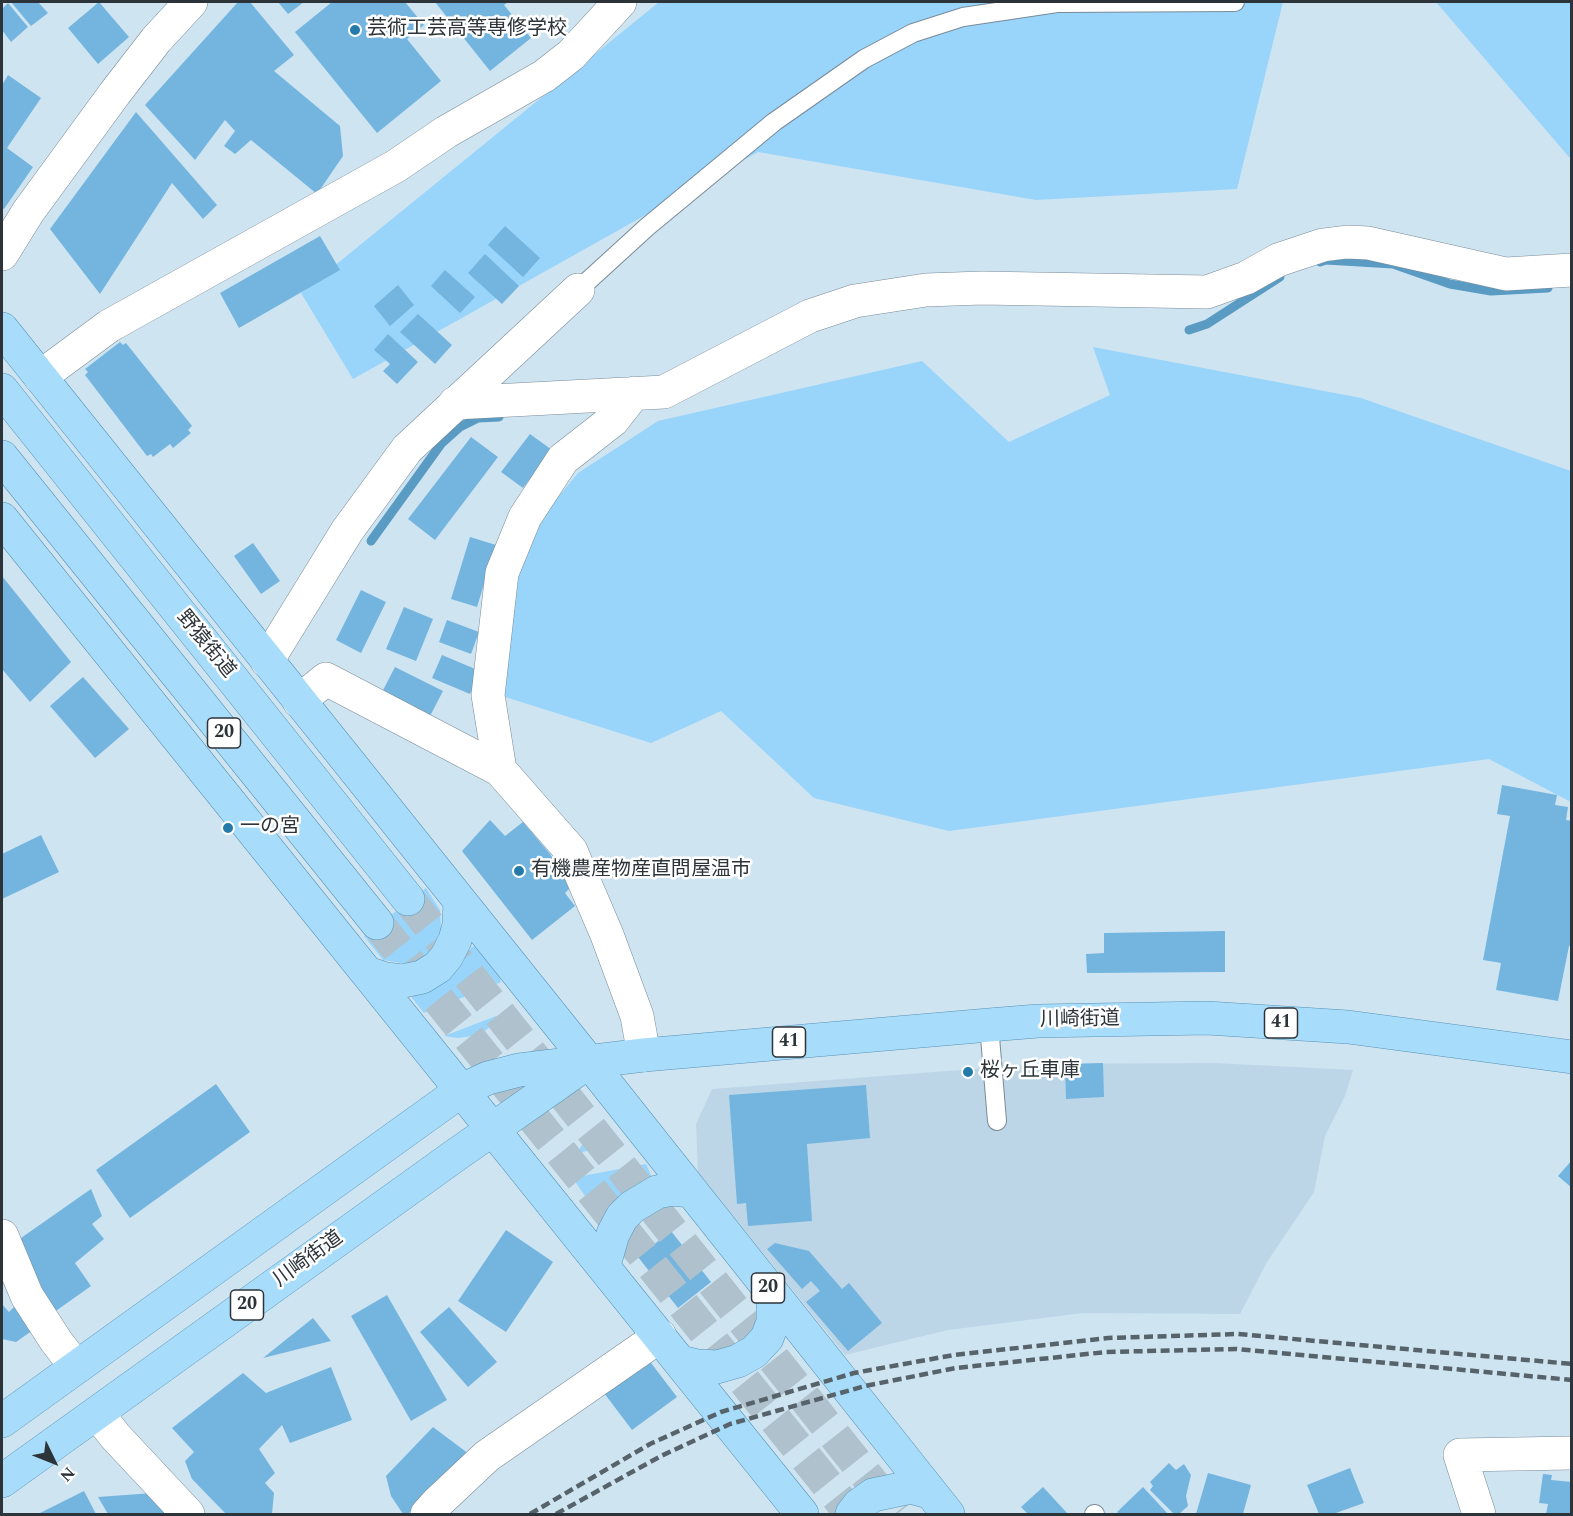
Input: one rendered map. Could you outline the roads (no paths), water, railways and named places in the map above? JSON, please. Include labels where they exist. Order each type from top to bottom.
[{"type":"main road","name":"20","points":[[2,329],[589,1062],[938,1503]]},
{"type":"main road","name":"野猿街道","points":[[2,390],[408,899]]},
{"type":"main road","name":"野猿街道","points":[[2,458],[377,923]]},
{"type":"main road","name":"20","points":[[2,519],[604,1265],[802,1515]]},
{"type":"main road","points":[[367,973],[385,979],[403,981],[422,977],[438,967],[447,956],[459,925],[460,901]]},
{"type":"main road","name":"川崎街道","points":[[2,1421],[462,1090],[488,1078],[519,1070],[644,1055],[1038,1021],[1207,1018],[1348,1027],[1572,1057]]},
{"type":"main road","name":"川崎街道","points":[[2,1481],[493,1128],[589,1062]]},
{"type":"main road","points":[[604,1265],[613,1234],[622,1217],[632,1208],[657,1192],[672,1189],[691,1191]]},
{"type":"main road","points":[[681,1362],[717,1367],[738,1361],[754,1352],[767,1338],[773,1322],[773,1295]]},
{"type":"main road","name":"20","points":[[852,1515],[859,1505],[873,1495],[911,1487],[938,1503]]},
{"type":"street","points":[[2,254],[28,212],[115,93],[156,40],[190,2]]},
{"type":"street","points":[[40,377],[109,326],[396,166],[446,132],[544,76],[571,55],[620,2]]},
{"type":"street","points":[[455,403],[664,392],[810,316],[855,301],[926,290],[982,288],[1207,292],[1246,278],[1278,260],[1323,245],[1347,242],[1368,243],[1506,274],[1572,270]]},
{"type":"street","points":[[267,661],[347,531],[407,449],[578,290]]},
{"type":"street","points":[[500,770],[488,695],[502,573],[525,517],[563,459],[613,420],[634,393]]},
{"type":"street","points":[[299,701],[326,679],[500,770],[571,851],[607,936],[637,1016],[644,1055]]},
{"type":"street","points":[[2,1236],[27,1296],[76,1367]]},
{"type":"street","points":[[427,1515],[487,1456],[660,1336]]},
{"type":"street","points":[[97,1413],[115,1436],[188,1515]]},
{"type":"street","points":[[1479,1515],[1460,1455],[1572,1453]]},
{"type":"lane","points":[[578,290],[647,227],[774,122],[864,59],[913,33],[963,17],[1057,3],[1235,2]]},
{"type":"lane","points":[[988,1025],[997,1121]]},
{"type":"waterway","points":[[1320,262],[1326,260],[1393,264],[1450,284],[1491,291],[1548,288]]},
{"type":"waterway","points":[[1189,330],[1207,324],[1280,277]]},
{"type":"waterway","points":[[371,541],[441,444],[460,427],[478,418],[499,417]]},
{"type":"tunnel","points":[[408,899],[897,1514]]},
{"type":"tunnel","points":[[377,923],[851,1514]]},
{"type":"railway","points":[[530,1514],[650,1444],[721,1412],[854,1373],[954,1355],[1108,1338],[1238,1334],[1572,1364]]},
{"type":"railway","points":[[556,1514],[661,1456],[730,1424],[865,1386],[956,1368],[1106,1352],[1236,1349],[1572,1380]]},
{"type":"place","name":"芸術工芸高等専修学校","points":[[355,30]]},
{"type":"place","name":"一の宮","points":[[228,828]]},
{"type":"place","name":"有機農産物産直問屋温市","points":[[519,871]]},
{"type":"place","name":"桜ヶ丘車庫","points":[[968,1072]]}]
